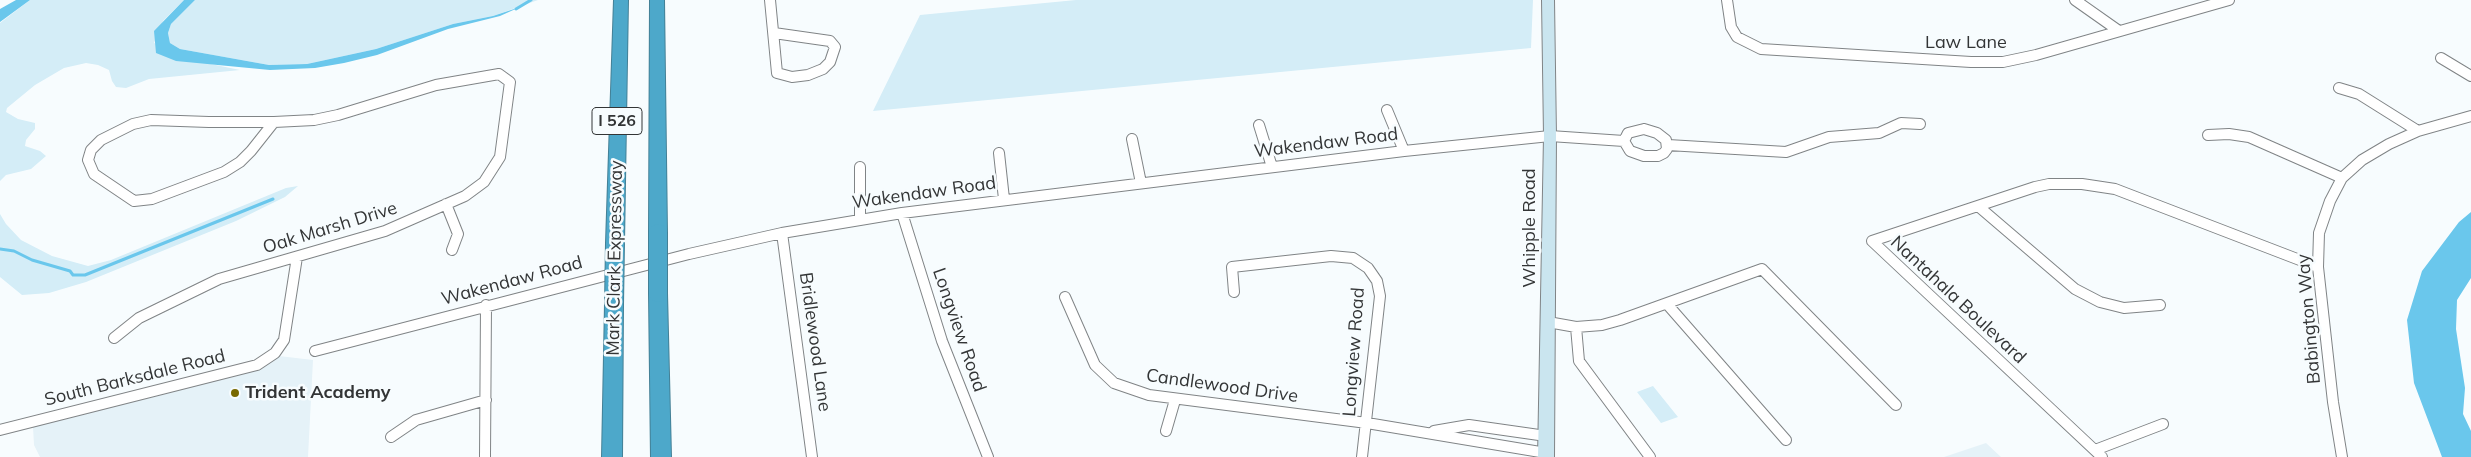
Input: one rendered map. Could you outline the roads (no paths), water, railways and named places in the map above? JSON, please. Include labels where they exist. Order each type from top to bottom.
[{"type":"highway","name":"Mark Clark Expressway","points":[[612,457],[621,0]]},
{"type":"highway","name":"I 526","points":[[657,0],[658,293],[661,457]]},
{"type":"main road","name":"Whipple Road","points":[[1546,455],[1550,136],[1548,0]]},
{"type":"street","points":[[770,0],[777,73],[792,77],[808,76],[823,70],[830,62],[835,47],[830,42],[774,33]]},
{"type":"street","name":"Law Lane","points":[[1726,0],[1731,27],[1737,37],[1761,49],[1971,62],[2004,62],[2036,56],[2224,0]]},
{"type":"street","points":[[2075,0],[2119,31]]},
{"type":"street","points":[[2441,58],[2471,76]]},
{"type":"street","name":"Oak Marsh Drive","points":[[114,338],[139,318],[202,287],[243,271],[386,232],[465,196],[484,182],[495,168],[500,157],[510,82],[499,74],[436,86],[389,98],[338,115],[314,120],[274,122],[151,120],[132,124],[102,140],[91,150],[88,160],[94,174],[134,201],[152,199],[224,172],[240,162],[265,136],[274,122]]},
{"type":"street","points":[[2339,88],[2359,94],[2418,131]]},
{"type":"street","points":[[1386,110],[1404,151]]},
{"type":"street","name":"Babington Way","points":[[2342,457],[2333,402],[2318,266],[2319,233],[2330,201],[2342,178],[2362,160],[2389,144],[2418,131],[2471,116]]},
{"type":"street","points":[[1668,145],[1667,150],[1658,156],[1644,156],[1630,151],[1624,141],[1628,133],[1644,129],[1657,133],[1668,145],[1786,152],[1829,137],[1879,133],[1901,123],[1920,124]]},
{"type":"street","points":[[1258,125],[1272,167]]},
{"type":"street","points":[[2208,136],[2229,134],[2249,136],[2342,178]]},
{"type":"street","name":"Wakendaw Road","points":[[315,351],[486,305],[782,233],[902,213],[1404,151],[1550,136],[1624,141]]},
{"type":"street","points":[[1132,139],[1141,183]]},
{"type":"street","points":[[999,153],[1004,199]]},
{"type":"street","points":[[860,167],[860,220]]},
{"type":"street","name":"Nantahala Boulevard","points":[[2098,454],[1872,242],[2049,184],[2098,186],[2115,189],[2318,266]]},
{"type":"street","points":[[446,204],[458,234],[452,250]]},
{"type":"street","points":[[1978,206],[2074,289],[2100,302],[2124,308],[2160,305]]},
{"type":"street","name":"Longview Road","points":[[902,213],[942,341],[988,457]]},
{"type":"street","name":"Bridlewood Lane","points":[[782,233],[812,457]]},
{"type":"street","name":"Longview Road","points":[[1234,292],[1232,267],[1331,256],[1353,258],[1368,268],[1377,281],[1380,296],[1362,457]]},
{"type":"street","name":"South Barksdale Road","points":[[0,430],[257,365],[275,353],[284,340],[297,257]]},
{"type":"street","points":[[1548,322],[1576,327],[1602,325],[1667,304],[1762,269],[1896,405]]},
{"type":"street","name":"Candlewood Drive","points":[[1064,297],[1095,365],[1114,383],[1149,396],[1367,423],[1546,455]]},
{"type":"street","points":[[1667,304],[1786,440]]},
{"type":"street","points":[[485,457],[486,305]]},
{"type":"street","points":[[1576,327],[1579,361],[1650,457]]},
{"type":"street","points":[[391,437],[416,420],[486,400]]},
{"type":"street","points":[[1166,431],[1175,400]]},
{"type":"street","points":[[2098,454],[2163,424]]},
{"type":"street","name":"Candlewood Drive","points":[[1426,433],[1468,425],[1546,436]]},
{"type":"water","points":[[16,0],[30,0],[0,22],[0,9]]},
{"type":"water","points":[[184,0],[195,0],[171,24],[168,33],[170,43],[180,49],[269,65],[307,64],[376,49],[453,24],[493,16],[520,7],[500,16],[448,29],[377,55],[315,68],[270,70],[176,61],[156,53],[154,31]]},
{"type":"water","points":[[2471,212],[2471,278],[2457,300],[2456,329],[2465,388],[2463,414],[2471,431],[2471,457],[2442,457],[2414,383],[2407,320],[2422,271],[2459,222]]},
{"type":"waterway","points":[[516,9],[531,0]]},
{"type":"waterway","points":[[0,249],[14,251],[32,260],[70,271],[73,275],[85,275],[273,199]]},
{"type":"place","name":"Trident Academy","points":[[235,393]]}]
